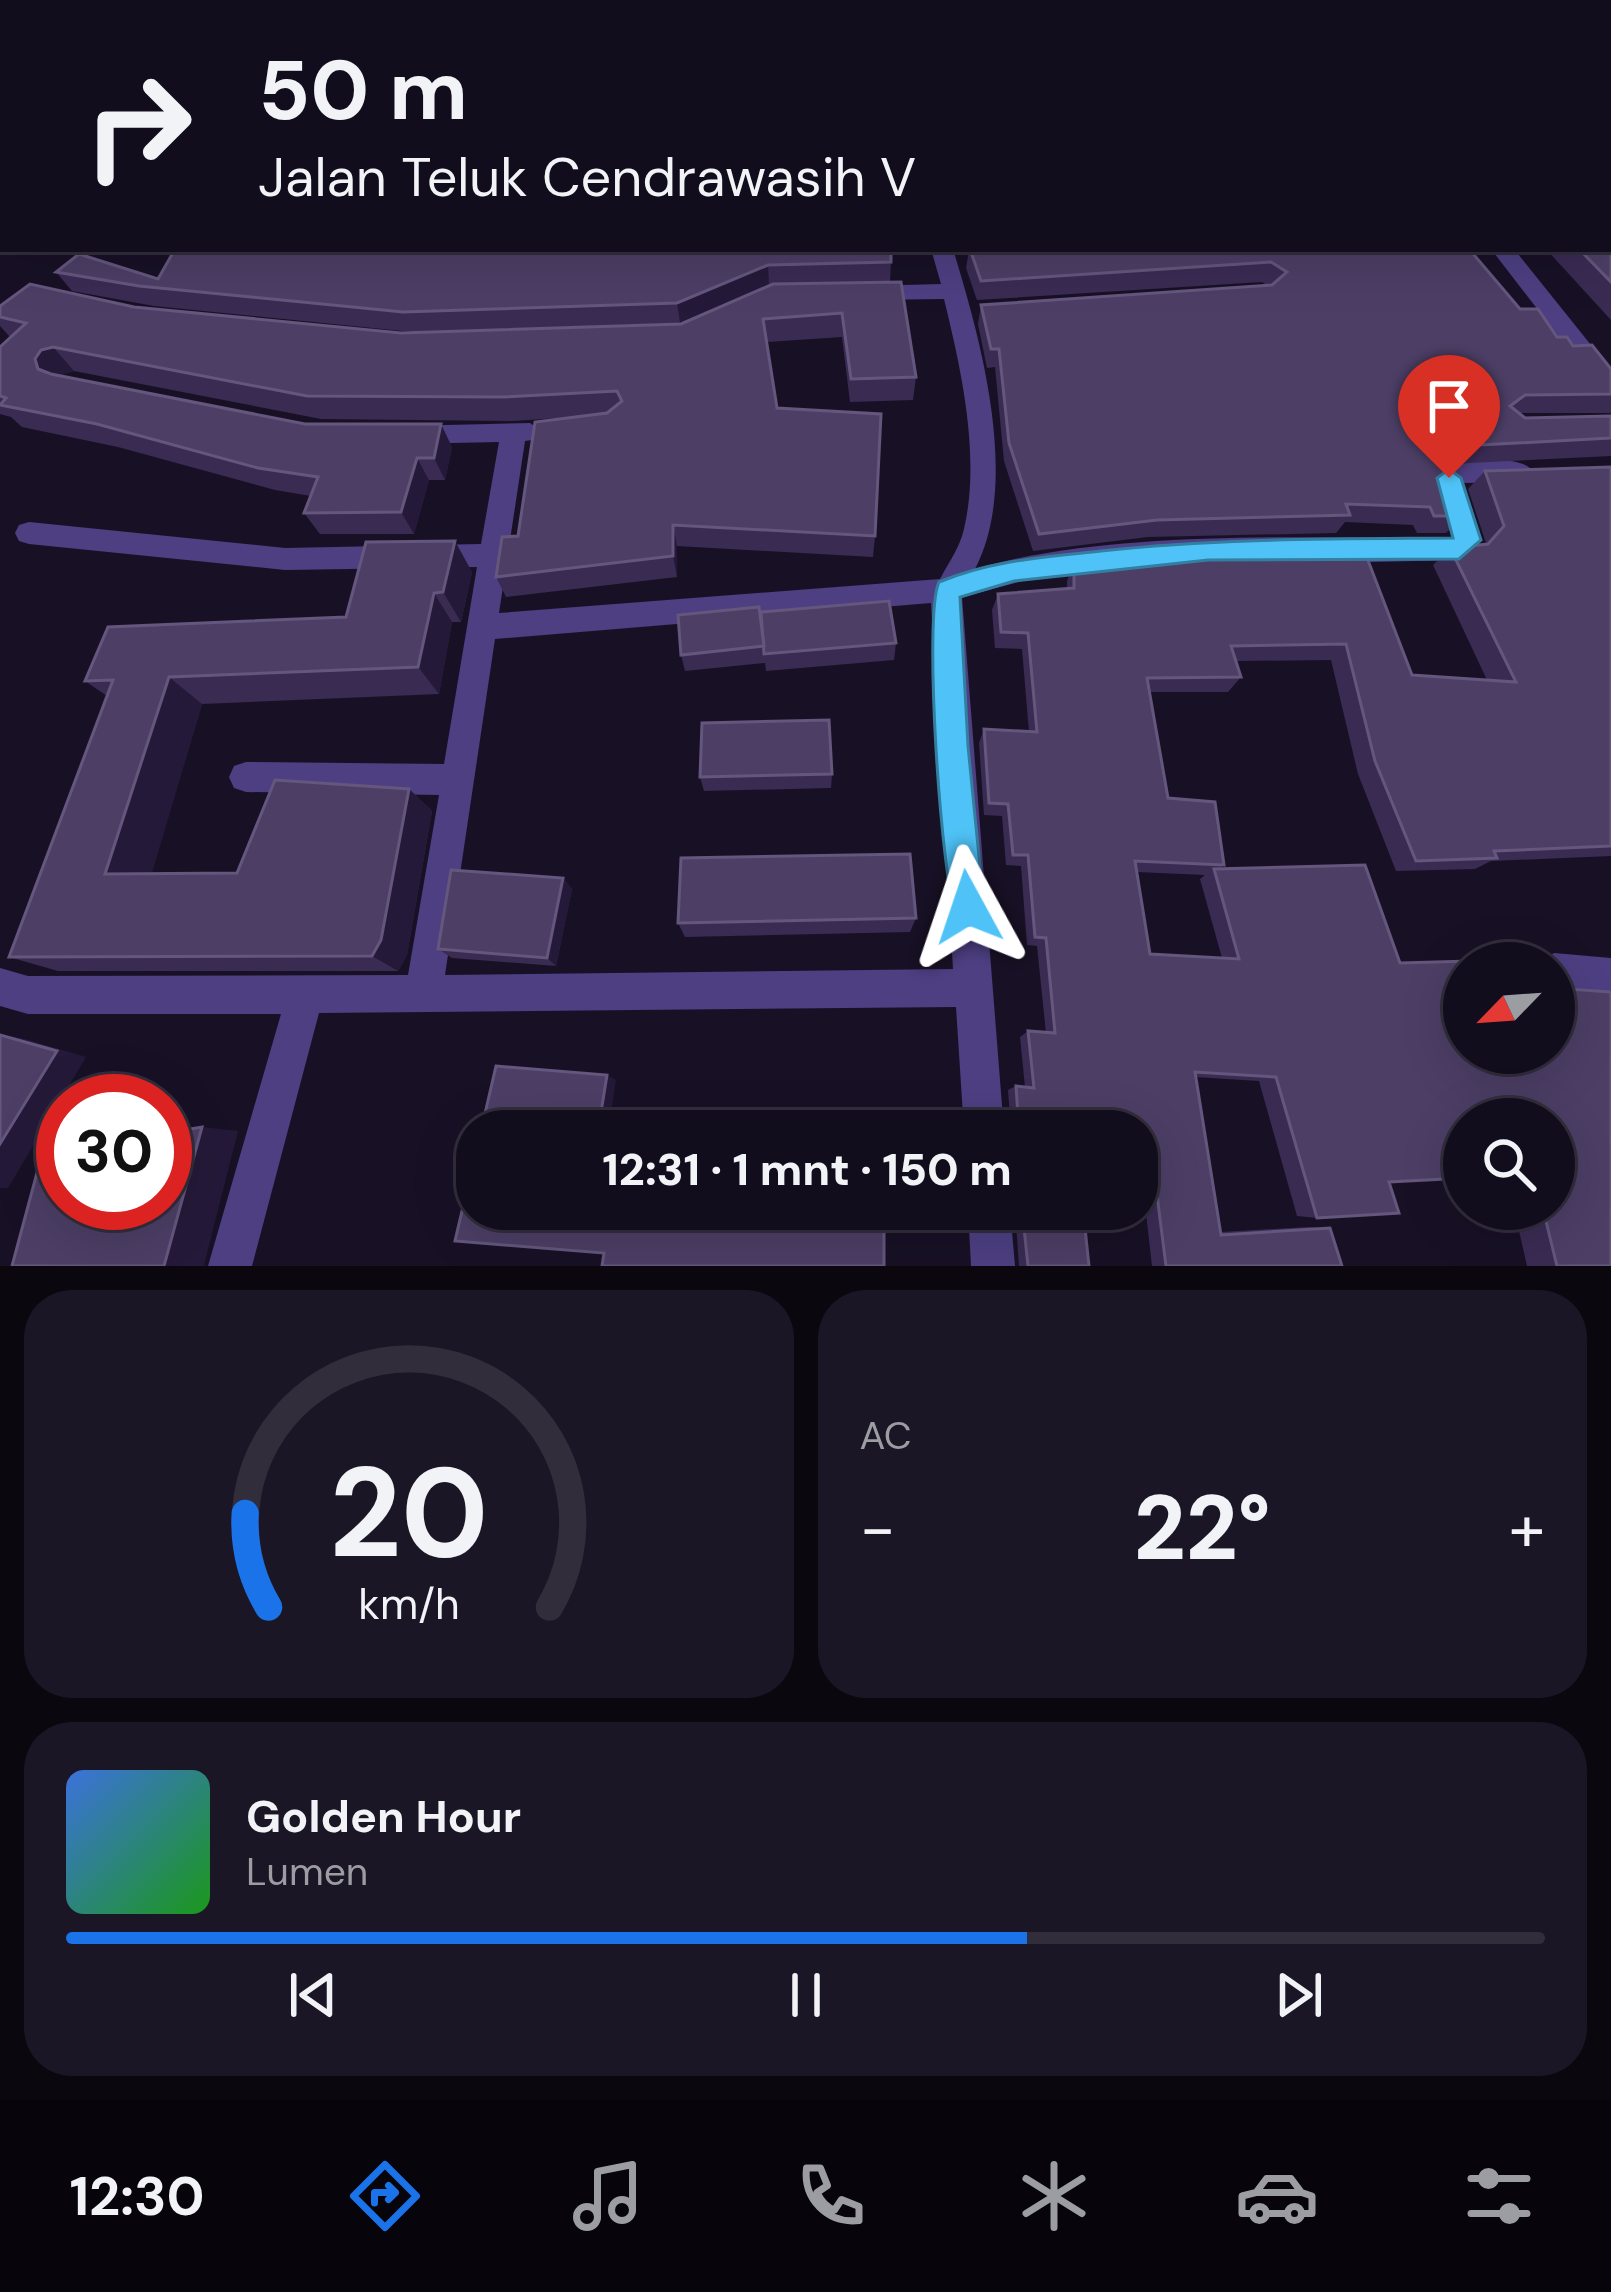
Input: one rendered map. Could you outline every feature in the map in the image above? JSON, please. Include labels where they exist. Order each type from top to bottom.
[{"type":"street","points":[[943,252],[967,305],[984,487],[977,534],[948,590],[945,606],[983,1110]]},
{"type":"street","points":[[1504,252],[1611,387]]},
{"type":"street","points":[[840,294],[967,305]]},
{"type":"street","points":[[376,435],[513,434],[551,429]]},
{"type":"street","points":[[424,992],[513,434]]},
{"type":"street","points":[[484,628],[948,590],[982,576],[1208,549],[1459,549],[1468,540],[1449,478],[1460,473],[1546,471]]},
{"type":"street","points":[[29,532],[285,559],[496,555]]},
{"type":"street","points":[[246,777],[461,780]]},
{"type":"street","points":[[1575,974],[1611,977]]},
{"type":"street","points":[[0,987],[28,995],[304,998],[424,992],[976,988]]},
{"type":"street","points":[[230,1266],[304,998]]},
{"type":"street","points":[[990,1230],[993,1266]]},
{"type":"building","points":[[173,252],[891,252],[891,262],[768,265],[677,303],[403,312],[139,286],[56,272],[79,254],[158,279]]},
{"type":"building","points":[[971,252],[1472,252],[1520,309],[1538,309],[1557,337],[1567,337],[1573,346],[1592,345],[1611,369],[1611,394],[1525,395],[1510,406],[1525,418],[1611,416],[1611,438],[1461,446],[1446,466],[1463,516],[1434,516],[1430,507],[1346,504],[1350,515],[1157,520],[1039,534],[1009,443],[999,349],[991,349],[981,305],[1272,285],[1287,272],[1271,262],[981,281]]},
{"type":"building","points":[[1582,252],[1611,252],[1611,282]]},
{"type":"building","points":[[901,282],[916,377],[851,379],[842,313],[763,319],[777,408],[881,414],[875,536],[673,525],[673,556],[496,577],[502,537],[518,536],[535,422],[607,413],[622,401],[617,391],[504,397],[307,396],[53,347],[41,350],[35,359],[38,369],[51,374],[305,424],[441,424],[434,458],[417,458],[401,512],[304,513],[318,477],[258,468],[97,424],[0,405],[6,398],[0,396],[0,347],[26,323],[0,317],[0,306],[30,284],[134,307],[401,333],[681,324],[773,284]]},
{"type":"building","points":[[1611,467],[1611,846],[1494,851],[1497,858],[1416,861],[1375,761],[1346,644],[1231,646],[1241,677],[1147,678],[1168,798],[1215,802],[1224,865],[1135,861],[1150,954],[1239,959],[1214,869],[1365,865],[1400,963],[1443,962],[1443,1074],[1575,1074],[1575,989],[1611,992],[1611,1266],[1557,1266],[1548,1230],[1575,1230],[1575,1098],[1443,1098],[1443,1179],[1389,1182],[1399,1213],[1317,1218],[1276,1077],[1195,1072],[1221,1235],[1330,1228],[1342,1266],[1166,1266],[1158,1203],[1158,1110],[1018,1110],[1016,1086],[1034,1088],[1028,1031],[1055,1033],[1046,938],[1035,937],[1028,855],[1013,855],[1008,804],[989,803],[984,729],[1037,732],[1028,633],[1001,632],[998,594],[1074,588],[1074,564],[1156,555],[1364,550],[1412,675],[1516,682],[1450,548],[1488,544],[1504,526],[1485,471]]},
{"type":"building","points":[[455,541],[443,592],[434,593],[418,667],[169,677],[105,874],[237,873],[275,780],[409,789],[381,940],[372,956],[9,957],[113,680],[85,681],[108,627],[346,617],[366,542]]},
{"type":"building","points":[[889,601],[896,643],[764,654],[761,612]]},
{"type":"building","points":[[759,607],[764,646],[681,655],[678,615]]},
{"type":"building","points":[[829,720],[832,774],[700,777],[702,723]]},
{"type":"building","points":[[910,854],[916,918],[678,923],[681,858]]},
{"type":"building","points":[[451,870],[563,878],[547,958],[438,949]]},
{"type":"building","points":[[0,1035],[57,1051],[43,1074],[36,1074],[36,1085],[0,1144]]},
{"type":"building","points":[[496,1066],[607,1075],[601,1110],[486,1110]]},
{"type":"building","points":[[202,1127],[192,1164],[192,1129]]},
{"type":"building","points":[[36,1176],[36,1230],[174,1230],[164,1266],[12,1266]]},
{"type":"building","points":[[458,1230],[873,1230],[884,1231],[884,1266],[602,1266],[604,1253],[455,1241]]},
{"type":"building","points":[[1024,1230],[1085,1230],[1089,1266],[1028,1266]]},
{"type":"route","points":[[968,907],[953,746],[948,590],[982,576],[1208,549],[1459,549],[1468,540],[1449,478]]}]
